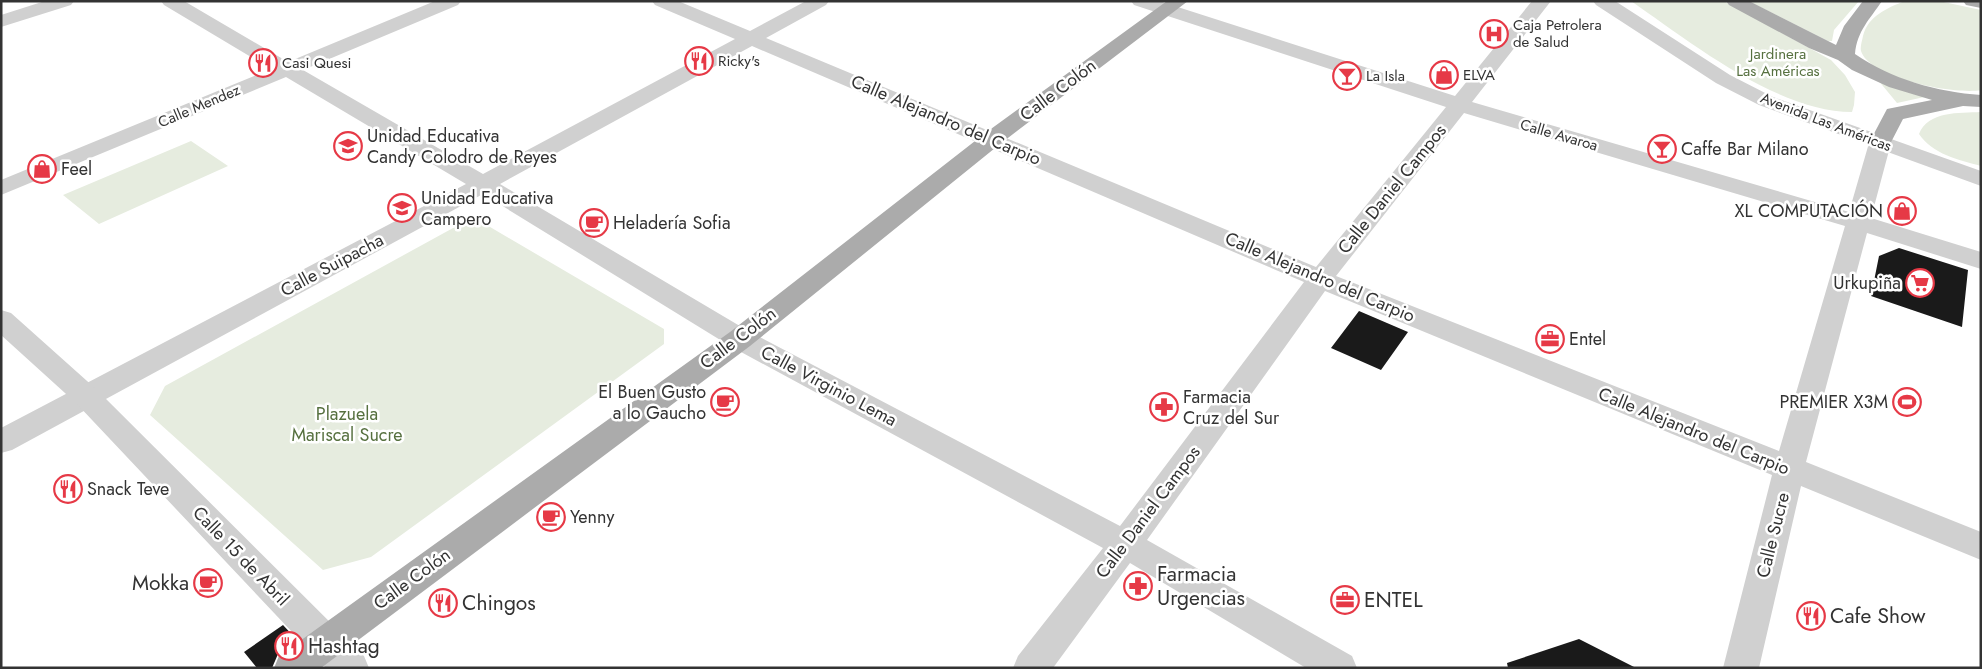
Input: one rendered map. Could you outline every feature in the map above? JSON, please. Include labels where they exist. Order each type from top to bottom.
[{"type":"main road","points":[[1735,1],[1816,44],[1896,83],[1936,95],[1972,100]]},
{"type":"main road","points":[[1873,1],[1847,36],[1852,61],[1885,103],[1880,143]]},
{"type":"main road","points":[[1972,1],[1981,3]]},
{"type":"main road","name":"Calle Colón","points":[[292,668],[740,339],[992,139],[1173,5]]},
{"type":"main road","points":[[1885,103],[1972,100]]},
{"type":"street","points":[[1,21],[65,1]]},
{"type":"street","name":"Calle Virginio Lema","points":[[170,1],[483,184],[740,339],[1125,544],[1339,668]]},
{"type":"street","name":"Calle Mendez","points":[[1,188],[452,1]]},
{"type":"street","name":"Calle Alejandro del Carpio","points":[[661,1],[992,139],[1320,279],[1981,546]]},
{"type":"street","name":"Calle Suipacha","points":[[1,442],[820,1]]},
{"type":"street","name":"Calle Avaroa","points":[[1140,1],[1173,5],[1460,105],[1857,222],[1981,261]]},
{"type":"street","name":"Calle Daniel Campos","points":[[1031,668],[1125,544],[1320,279],[1542,1]]},
{"type":"street","name":"Avenida Las Américas","points":[[1602,1],[1723,79],[1774,104],[1981,179]]},
{"type":"street","name":"Calle Sucre","points":[[1741,668],[1789,469],[1880,143]]},
{"type":"street","name":"Calle 15 de Abril","points":[[1,319],[86,396],[351,668]]},
{"type":"green space","name":"Jardinera Las Américas","points":[[1631,1],[1724,1],[1831,60],[1845,75],[1855,92],[1852,112],[1824,109],[1765,88],[1707,54]]},
{"type":"green space","name":"Jardinera Las Américas","points":[[1748,1],[1859,1],[1834,30],[1832,41],[1828,41]]},
{"type":"green space","points":[[1905,1],[1939,1],[1981,10],[1981,90],[1953,90],[1915,83],[1880,70],[1868,61],[1861,48],[1863,36],[1869,23],[1885,10]]},
{"type":"green space","points":[[1878,80],[1929,96],[1897,103]]},
{"type":"green space","points":[[1981,112],[1981,166],[1955,159],[1931,147],[1919,134],[1923,126],[1937,117],[1954,113]]},
{"type":"green space","points":[[191,141],[228,166],[99,224],[63,195]]},
{"type":"green space","name":"Plazuela Mariscal Sucre","points":[[464,222],[485,224],[664,329],[664,344],[371,557],[323,570],[150,415],[165,386]]},
{"type":"building","name":"Urkupiña","points":[[1899,248],[1968,270],[1962,327],[1871,296],[1879,256]]},
{"type":"building","points":[[1359,311],[1408,332],[1381,370],[1331,348]]},
{"type":"building","points":[[283,625],[297,640],[278,654],[272,668],[257,668],[244,652]]},
{"type":"building","points":[[1579,639],[1636,668],[1508,668],[1507,663]]},
{"type":"place","name":"Caja Petrolera de Salud","points":[[1494,34]]},
{"type":"place","name":"Ricky's","points":[[699,61]]},
{"type":"place","name":"Casi Quesi","points":[[263,63]]},
{"type":"place","name":"ELVA","points":[[1444,75]]},
{"type":"place","name":"La Isla","points":[[1347,76]]},
{"type":"place","name":"Unidad Educativa Candy Colodro de Reyes","points":[[348,146]]},
{"type":"place","name":"Caffe Bar Milano","points":[[1662,149]]},
{"type":"place","name":"Feel","points":[[42,169]]},
{"type":"place","name":"Unidad Educativa Campero","points":[[402,208]]},
{"type":"place","name":"XL COMPUTACIÓN","points":[[1902,211]]},
{"type":"place","name":"Heladería Sofia","points":[[594,223]]},
{"type":"place","name":"Urkupiña","points":[[1920,283]]},
{"type":"place","name":"Entel","points":[[1550,339]]},
{"type":"place","name":"El Buen Gusto a lo Gaucho","points":[[725,402]]},
{"type":"place","name":"PREMIER X3M","points":[[1907,402]]},
{"type":"place","name":"Farmacia Cruz del Sur","points":[[1164,407]]},
{"type":"place","name":"Snack Teve","points":[[68,489]]},
{"type":"place","name":"Yenny","points":[[551,517]]},
{"type":"place","name":"Mokka","points":[[208,583]]},
{"type":"place","name":"Farmacia Urgencias","points":[[1138,586]]},
{"type":"place","name":"ENTEL","points":[[1345,600]]},
{"type":"place","name":"Chingos","points":[[443,603]]},
{"type":"place","name":"Cafe Show","points":[[1811,616]]},
{"type":"place","name":"Hashtag","points":[[289,646]]}]
